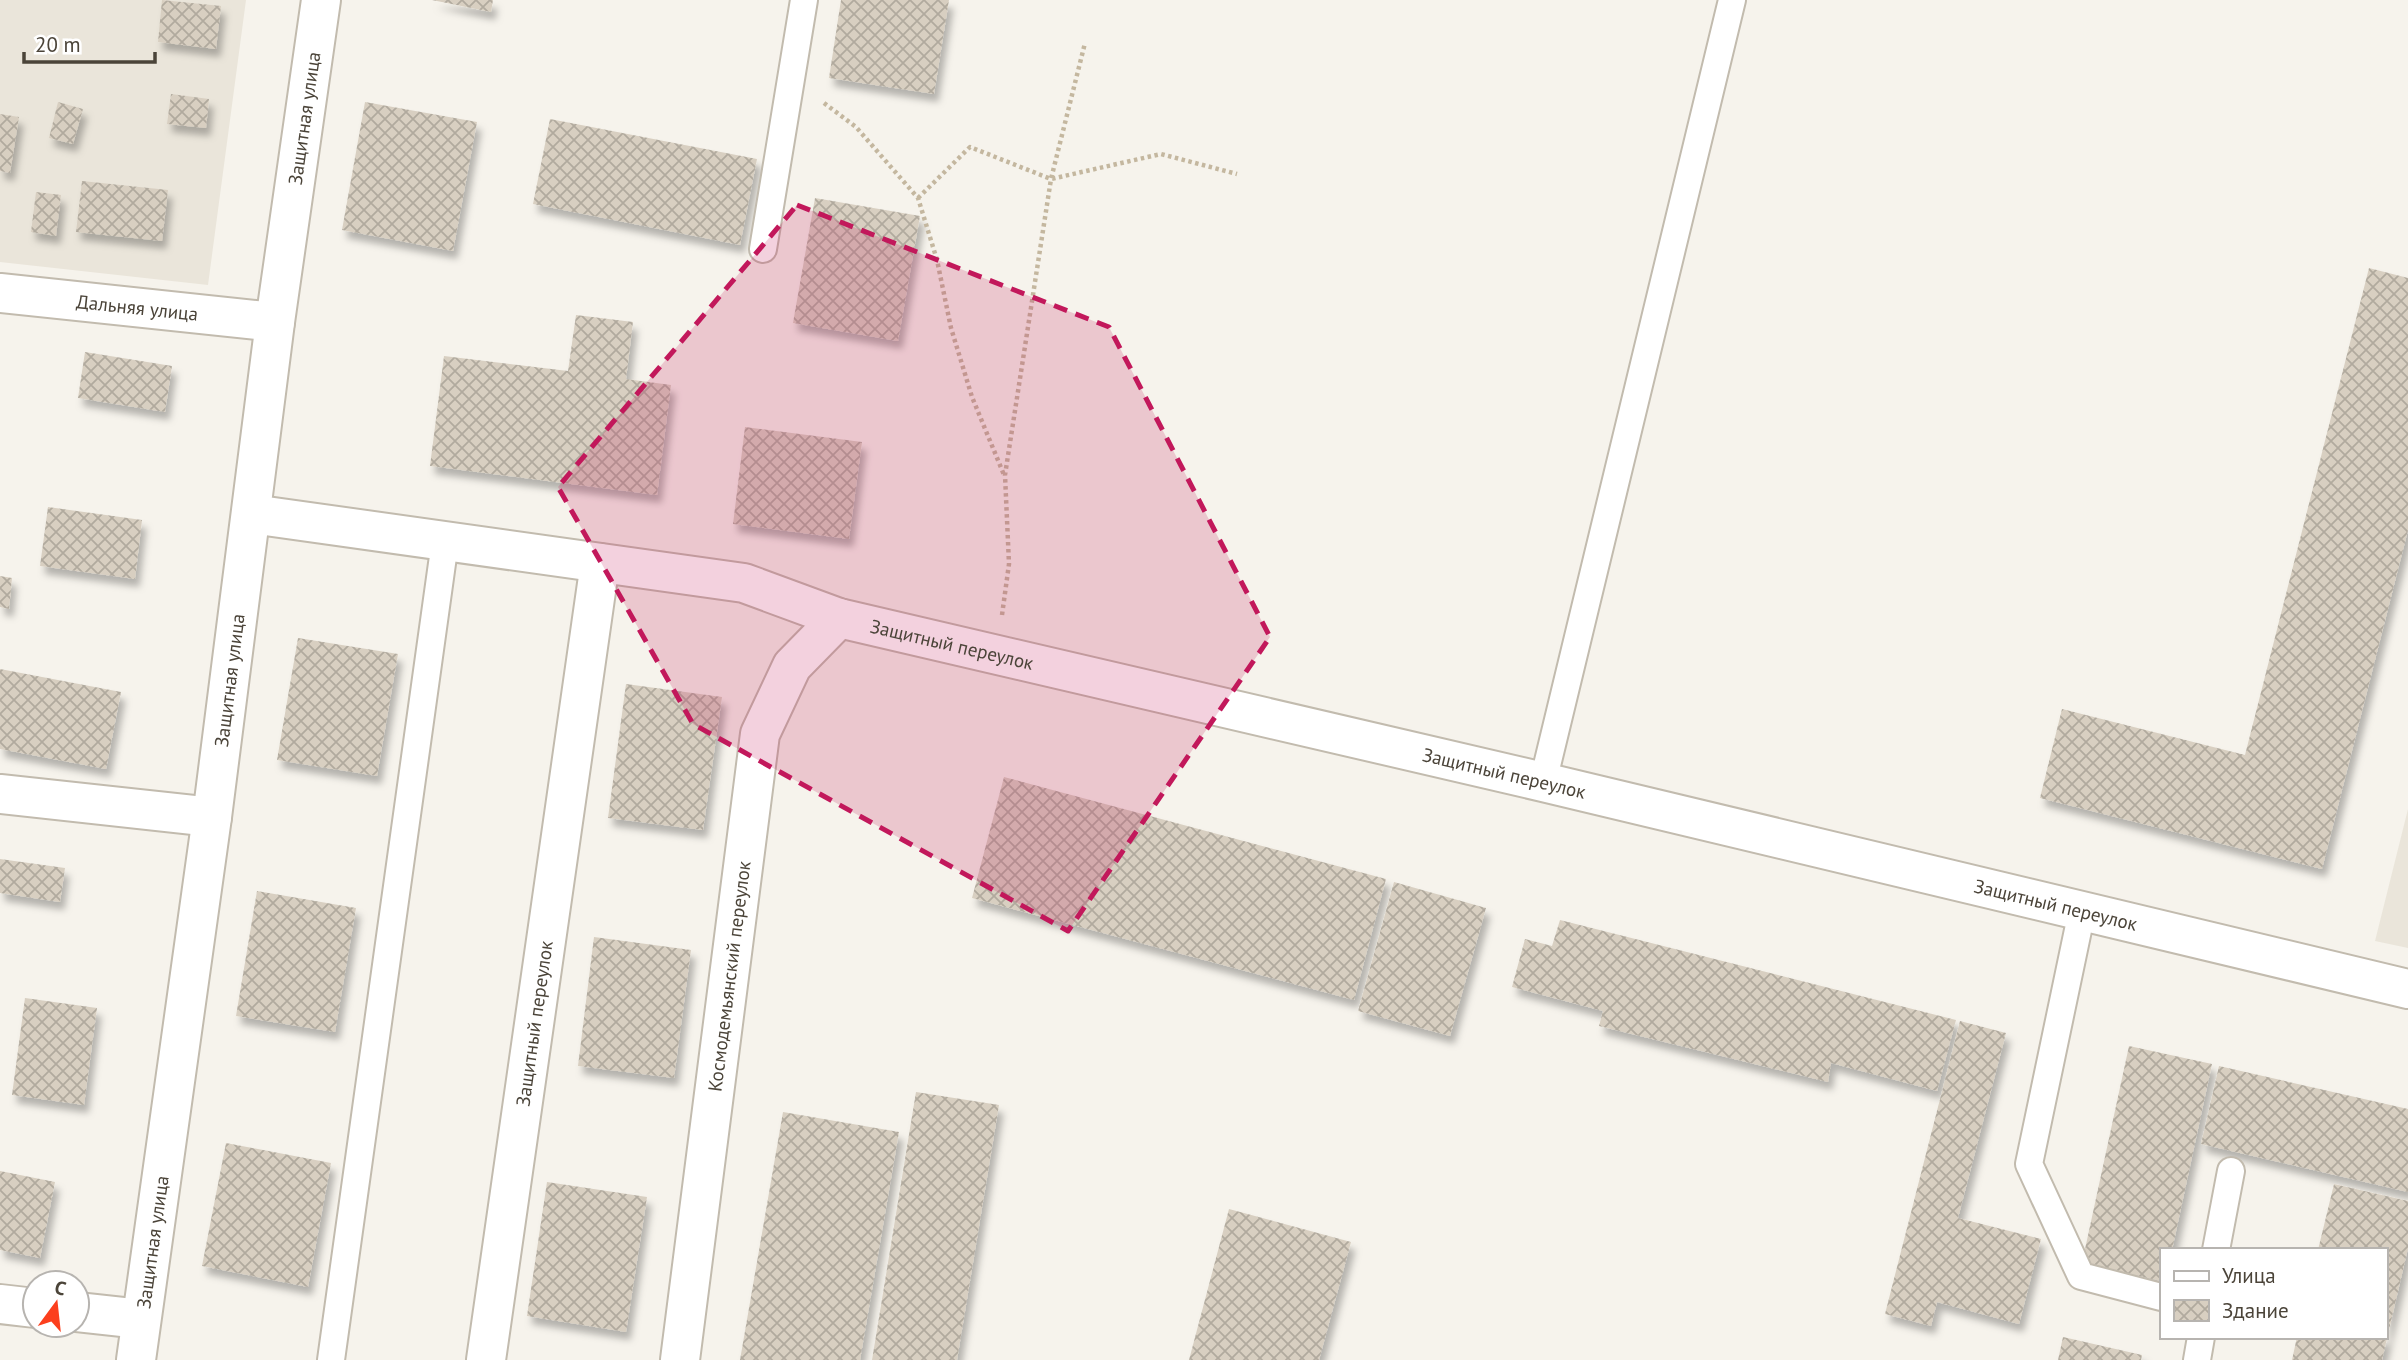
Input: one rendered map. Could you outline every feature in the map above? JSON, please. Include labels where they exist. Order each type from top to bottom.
[{"type":"street","name":"Защитная улица","points":[[136,1360],[212,817],[275,322],[321,0]]},
{"type":"street","name":"Дальняя улица","points":[[0,293],[275,322]]},
{"type":"street","name":"Защитный переулок","points":[[252,514],[744,583],[839,618],[1543,782],[2408,989]]},
{"type":"street","name":"Защитный переулок","points":[[486,1360],[600,563]]},
{"type":"street","name":"Космодемьянский переулок","points":[[680,1360],[760,734],[792,666],[839,618]]},
{"type":"street","points":[[0,794],[212,817]]},
{"type":"street","points":[[0,1304],[21,1306]]},
{"type":"street","points":[[91,1314],[141,1319]]},
{"type":"lane","points":[[763,249],[804,0]]},
{"type":"lane","points":[[1543,782],[1732,0]]},
{"type":"lane","points":[[331,1360],[445,542]]},
{"type":"lane","points":[[2082,911],[2029,1164],[2081,1276],[2160,1297]]},
{"type":"lane","points":[[2216,1248],[2231,1171]]},
{"type":"lane","points":[[2197,1360],[2201,1339]]},
{"type":"path","points":[[997,655],[1009,564],[1005,475],[1051,179],[1085,43]]},
{"type":"path","points":[[819,99],[856,127],[918,198],[937,260],[951,328],[972,397],[1005,475]]},
{"type":"path","points":[[918,198],[970,147],[1051,179],[1161,153],[1237,174]]},
{"type":"highlighted area","points":[[797,205],[1109,327],[1270,637],[1068,931],[693,724],[558,487]]},
{"type":"shaded area","points":[[0,0],[246,0],[208,285],[0,262]]},
{"type":"shaded area","points":[[2408,809],[2408,948],[2375,941]]},
{"type":"building","points":[[162,0],[221,6],[216,49],[158,42]]},
{"type":"building","points":[[432,0],[493,0],[491,12]]},
{"type":"building","points":[[841,0],[949,0],[934,94],[829,78]]},
{"type":"building","points":[[171,94],[209,99],[206,128],[167,124]]},
{"type":"building","points":[[58,102],[83,109],[73,144],[49,138]]},
{"type":"building","points":[[365,102],[477,122],[453,251],[342,230]]},
{"type":"building","points":[[0,114],[19,117],[10,173],[0,171]]},
{"type":"building","points":[[550,119],[757,159],[740,245],[533,204]]},
{"type":"building","points":[[82,181],[168,190],[162,241],[76,232]]},
{"type":"building","points":[[36,192],[61,195],[56,236],[31,232]]},
{"type":"building","points":[[815,198],[920,216],[898,341],[793,323]]},
{"type":"building","points":[[2369,268],[2408,278],[2408,530],[2322,869],[2040,798],[2062,709],[2245,755]]},
{"type":"building","points":[[576,315],[633,322],[626,379],[671,385],[657,495],[430,466],[444,356],[568,371]]},
{"type":"building","points":[[85,352],[172,366],[165,412],[78,398]]},
{"type":"building","points":[[745,427],[862,442],[849,539],[733,524]]},
{"type":"building","points":[[48,507],[142,520],[135,579],[40,566]]},
{"type":"building","points":[[0,576],[12,578],[9,609],[0,607]]},
{"type":"building","points":[[298,638],[398,654],[377,776],[277,760]]},
{"type":"building","points":[[0,669],[121,692],[106,769],[0,749]]},
{"type":"building","points":[[626,684],[722,697],[703,830],[608,818]]},
{"type":"building","points":[[1004,777],[1386,879],[1354,1000],[972,898]]},
{"type":"building","points":[[0,859],[65,868],[60,902],[0,893]]},
{"type":"building","points":[[1394,882],[1486,908],[1450,1036],[1358,1011]]},
{"type":"building","points":[[257,891],[356,908],[335,1032],[236,1016]]},
{"type":"building","points":[[1560,920],[1956,1020],[1937,1091],[1831,1063],[1828,1082],[1599,1026],[1603,1011],[1512,987],[1525,939],[1552,946]]},
{"type":"building","points":[[594,937],[691,950],[674,1078],[578,1066]]},
{"type":"building","points":[[25,998],[97,1008],[84,1105],[12,1095]]},
{"type":"building","points":[[1960,1021],[2006,1033],[1958,1218],[2041,1239],[2019,1324],[1937,1302],[1931,1326],[1885,1314]]},
{"type":"building","points":[[2129,1046],[2212,1064],[2172,1248],[2160,1248],[2160,1281],[2082,1263]]},
{"type":"building","points":[[2219,1066],[2408,1109],[2408,1192],[2201,1144]]},
{"type":"building","points":[[916,1092],[999,1105],[957,1360],[872,1360]]},
{"type":"building","points":[[783,1112],[899,1132],[860,1360],[740,1360]]},
{"type":"building","points":[[226,1143],[331,1163],[308,1287],[202,1266]]},
{"type":"building","points":[[0,1171],[55,1182],[40,1258],[0,1250]]},
{"type":"building","points":[[547,1182],[647,1197],[626,1332],[527,1316]]},
{"type":"building","points":[[2334,1184],[2408,1201],[2408,1248],[2387,1338],[2387,1248],[2318,1248]]},
{"type":"building","points":[[1229,1209],[1351,1242],[1319,1360],[1189,1360]]},
{"type":"building","points":[[2063,1337],[2142,1355],[2141,1360],[2058,1360]]},
{"type":"building","points":[[2297,1339],[2387,1339],[2382,1360],[2292,1360]]}]
